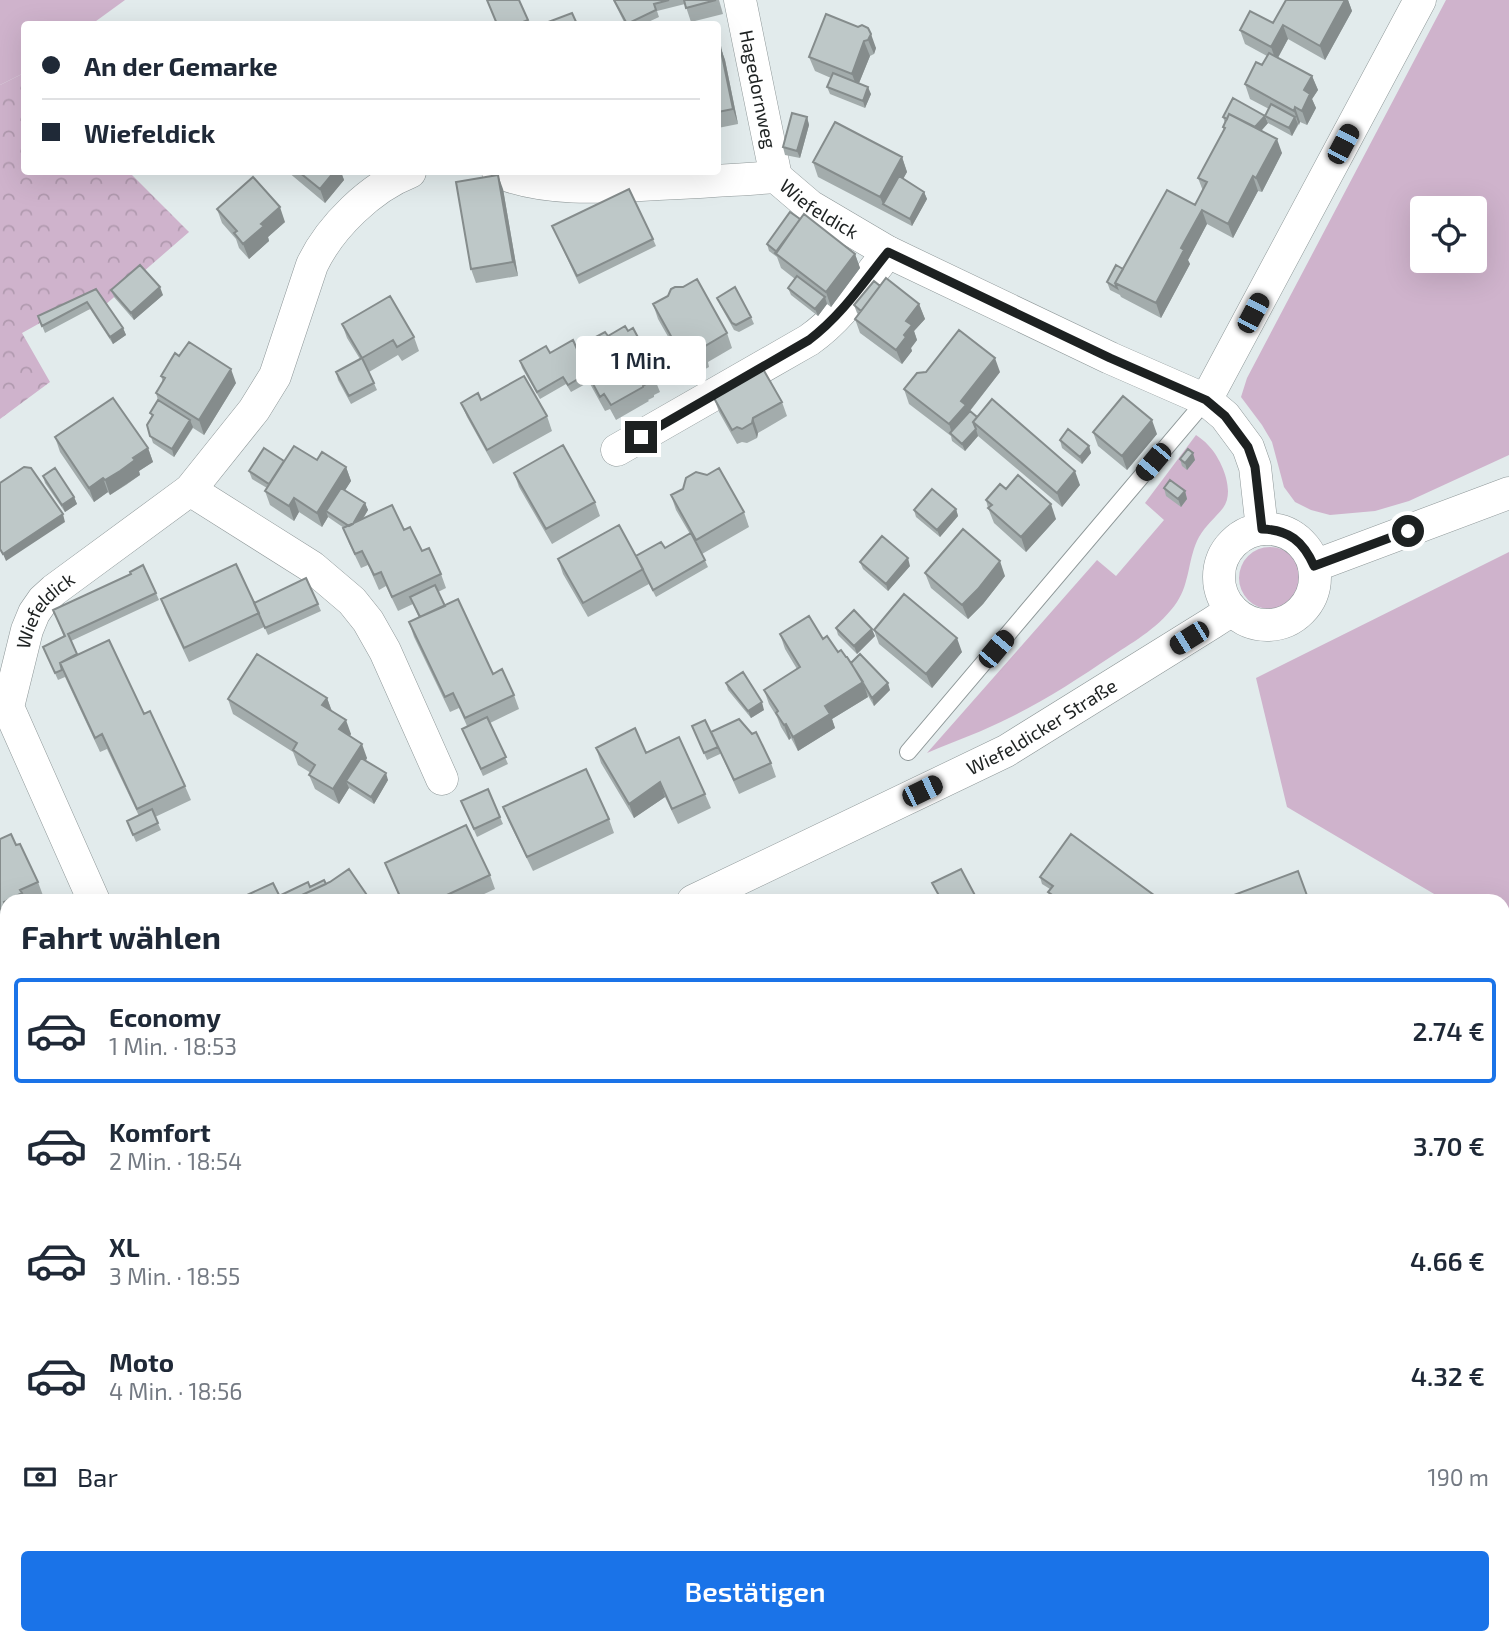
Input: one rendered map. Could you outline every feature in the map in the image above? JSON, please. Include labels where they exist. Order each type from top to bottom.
[{"type":"street","name":"Hagedornweg","points":[[740,0],[776,177]]},
{"type":"street","points":[[1262,529],[1255,467],[1248,447],[1225,416],[1206,400],[1420,0]]},
{"type":"street","name":"Wiefeldick","points":[[91,894],[9,707],[21,649],[34,613],[54,590],[191,490],[254,410],[275,376],[318,252],[345,219],[376,190],[404,175]]},
{"type":"street","name":"Wiefeldick","points":[[505,175],[594,187],[776,177],[810,206],[888,252],[1110,358],[1206,400]]},
{"type":"street","points":[[617,450],[817,334],[839,315],[888,252]]},
{"type":"street","points":[[191,490],[312,567],[352,601],[368,621],[385,651],[442,779]]},
{"type":"street","points":[[1314,566],[1509,493]]},
{"type":"street","points":[[1262,529],[1276,530],[1292,536],[1308,552],[1314,566],[1313,592],[1297,615],[1284,622],[1266,625],[1250,622],[1232,610],[1224,598],[1220,584],[1220,569],[1236,540],[1247,533],[1262,529]]},
{"type":"street","name":"Wiefeldicker Straße","points":[[708,894],[1006,751],[1232,610]]},
{"type":"lane","points":[[908,752],[1206,400]]},
{"type":"green space","points":[[0,0],[125,0],[96,21],[21,21],[21,74],[0,85]]},
{"type":"green space","points":[[1446,0],[1509,0],[1509,455],[1409,501],[1375,511],[1330,515],[1295,502],[1284,487],[1272,442],[1241,397],[1247,378]]},
{"type":"green space","points":[[21,74],[21,175],[132,175],[189,232],[105,305],[40,323],[22,333],[50,382],[0,419],[0,85]]},
{"type":"green space","points":[[1196,435],[1218,458],[1227,484],[1227,501],[1199,537],[1181,595],[1171,611],[1138,639],[1050,696],[1001,722],[927,753],[1097,560],[1116,576],[1164,520],[1145,503]]},
{"type":"green space","points":[[1270,547],[1292,556],[1301,578],[1292,600],[1270,609],[1248,600],[1239,578],[1248,556]]},
{"type":"green space","points":[[1509,552],[1509,894],[1434,894],[1287,807],[1256,678]]},
{"type":"building","points":[[487,0],[519,0],[528,20],[526,21],[496,21]]},
{"type":"building","points":[[614,0],[669,0],[654,4],[656,10],[633,21],[625,21]]},
{"type":"building","points":[[684,0],[716,0],[686,8]]},
{"type":"building","points":[[1286,0],[1345,0],[1320,46],[1283,25],[1271,47],[1240,30],[1250,11],[1273,23]]},
{"type":"building","points":[[572,13],[576,21],[551,21]]},
{"type":"building","points":[[826,14],[858,27],[862,25],[868,28],[871,34],[868,40],[864,41],[852,74],[809,57]]},
{"type":"building","points":[[721,51],[733,109],[721,111]]},
{"type":"building","points":[[1269,53],[1312,76],[1304,90],[1310,94],[1302,111],[1295,107],[1294,111],[1245,84],[1256,62],[1262,65]]},
{"type":"building","points":[[833,73],[868,87],[863,101],[827,87]]},
{"type":"building","points":[[1233,98],[1265,116],[1255,127],[1229,114],[1227,119],[1223,117]]},
{"type":"building","points":[[1271,104],[1295,117],[1289,128],[1265,116]]},
{"type":"building","points":[[792,113],[807,117],[797,151],[783,147]]},
{"type":"building","points":[[1229,114],[1277,139],[1256,178],[1253,176],[1228,224],[1202,210],[1156,303],[1115,283],[1167,190],[1195,205],[1207,182],[1198,178],[1225,128],[1223,127]]},
{"type":"building","points":[[835,122],[902,157],[880,197],[813,162]]},
{"type":"building","points":[[303,175],[332,175],[320,189]]},
{"type":"building","points":[[498,175],[513,262],[471,269],[456,182]]},
{"type":"building","points":[[899,176],[924,192],[910,219],[883,204]]},
{"type":"building","points":[[253,177],[280,207],[261,224],[264,226],[243,244],[234,233],[237,231],[217,209]]},
{"type":"building","points":[[629,189],[653,239],[577,276],[552,226]]},
{"type":"building","points":[[790,212],[800,219],[777,252],[767,244]]},
{"type":"building","points":[[804,214],[855,254],[826,292],[775,253]]},
{"type":"building","points":[[140,265],[160,287],[131,313],[111,290]]},
{"type":"building","points":[[1116,265],[1123,269],[1115,283],[1117,288],[1107,282]]},
{"type":"building","points":[[797,276],[825,297],[815,309],[788,288]]},
{"type":"building","points":[[886,278],[919,304],[906,321],[912,325],[896,350],[855,319]]},
{"type":"building","points":[[697,279],[727,333],[702,348],[704,352],[686,363],[653,304],[668,296],[671,289],[683,287]]},
{"type":"building","points":[[874,281],[880,286],[861,311],[854,305]]},
{"type":"building","points":[[735,287],[751,317],[736,325],[732,323],[717,298]]},
{"type":"building","points":[[96,289],[123,328],[110,337],[87,302],[42,326],[38,316]]},
{"type":"building","points":[[390,296],[414,337],[397,347],[393,340],[362,358],[342,324]]},
{"type":"building","points":[[625,326],[628,331],[633,328],[642,345],[638,348],[654,377],[643,387],[611,405],[604,394],[600,397],[583,366],[586,364],[577,347],[605,332],[608,336]]},
{"type":"building","points":[[959,330],[995,358],[961,401],[966,405],[949,424],[904,389],[917,373],[926,372]]},
{"type":"building","points":[[573,340],[586,374],[568,385],[563,377],[537,392],[520,361],[546,346],[550,353]]},
{"type":"building","points":[[189,342],[231,369],[199,420],[156,393],[165,378],[161,376],[175,353],[179,356]]},
{"type":"building","points":[[362,358],[374,383],[349,396],[336,372]]},
{"type":"building","points":[[763,369],[782,402],[753,418],[752,423],[742,429],[737,427],[732,430],[714,398],[730,388],[728,385],[745,375],[747,379]]},
{"type":"building","points":[[524,376],[547,416],[487,450],[461,403],[478,393],[481,400]]},
{"type":"building","points":[[1123,396],[1152,420],[1122,456],[1093,432]]},
{"type":"building","points":[[113,398],[148,448],[120,471],[89,488],[55,437]]},
{"type":"building","points":[[992,399],[1075,471],[1057,493],[973,422]]},
{"type":"building","points":[[158,400],[190,420],[172,449],[150,436],[147,425]]},
{"type":"building","points":[[970,411],[977,417],[973,422],[976,429],[962,444],[950,433]]},
{"type":"building","points":[[1068,429],[1089,446],[1080,457],[1060,440]]},
{"type":"building","points":[[563,445],[595,502],[546,529],[514,473]]},
{"type":"building","points":[[294,446],[317,460],[322,452],[346,467],[317,513],[294,498],[289,506],[265,491]]},
{"type":"building","points":[[264,448],[284,461],[269,484],[249,471]]},
{"type":"building","points":[[1188,449],[1193,453],[1185,463],[1180,459]]},
{"type":"building","points":[[24,467],[31,468],[63,514],[3,554],[0,549],[0,483]]},
{"type":"building","points":[[55,468],[74,497],[62,505],[43,476]]},
{"type":"building","points":[[719,468],[744,512],[696,540],[671,495],[683,489],[686,478],[696,472],[707,475]]},
{"type":"building","points":[[1018,475],[1051,504],[1021,537],[988,508],[992,505],[986,500],[1000,484],[1006,489]]},
{"type":"building","points":[[1170,480],[1185,491],[1178,499],[1164,488]]},
{"type":"building","points":[[341,488],[365,503],[353,524],[349,526],[326,511]]},
{"type":"building","points":[[932,489],[956,509],[937,530],[914,510]]},
{"type":"building","points":[[392,505],[404,530],[410,527],[422,551],[429,548],[441,574],[392,597],[381,572],[374,575],[362,551],[355,554],[343,528]]},
{"type":"building","points":[[619,525],[643,569],[583,603],[558,559]]},
{"type":"building","points":[[963,529],[1000,561],[962,605],[925,573]]},
{"type":"building","points":[[691,533],[705,560],[653,590],[636,556],[661,542],[665,548]]},
{"type":"building","points":[[882,536],[908,558],[886,584],[860,562]]},
{"type":"building","points":[[236,564],[259,613],[184,648],[161,599]]},
{"type":"building","points":[[143,565],[156,593],[68,634],[77,654],[60,663],[62,670],[55,673],[43,647],[65,636],[53,610],[131,574],[130,572]]},
{"type":"building","points":[[306,578],[318,604],[265,628],[254,603]]},
{"type":"building","points":[[435,585],[445,606],[420,617],[410,597]]},
{"type":"building","points":[[904,594],[957,638],[926,674],[874,630]]},
{"type":"building","points":[[458,599],[493,674],[502,669],[514,695],[465,718],[453,693],[445,697],[409,622]]},
{"type":"building","points":[[854,610],[872,629],[854,646],[836,628]]},
{"type":"building","points":[[809,616],[823,639],[827,636],[838,652],[841,650],[863,682],[825,706],[830,714],[793,737],[764,690],[800,667],[780,634]]},
{"type":"building","points":[[109,640],[144,714],[150,711],[185,786],[137,809],[102,734],[95,738],[60,663]]},
{"type":"building","points":[[257,654],[327,698],[322,705],[346,720],[339,729],[362,744],[333,789],[309,775],[315,765],[293,750],[297,743],[228,699]]},
{"type":"building","points":[[860,654],[888,683],[872,698],[851,663]]},
{"type":"building","points":[[743,672],[762,702],[748,711],[726,683]]},
{"type":"building","points":[[487,717],[506,757],[481,769],[462,729]]},
{"type":"building","points":[[739,719],[752,734],[756,732],[771,763],[734,780],[711,732]]},
{"type":"building","points":[[705,720],[718,747],[704,753],[692,726]]},
{"type":"building","points":[[635,728],[646,753],[679,737],[705,794],[672,809],[660,782],[629,804],[596,748]]},
{"type":"building","points":[[361,758],[386,773],[371,797],[346,781]]},
{"type":"building","points":[[586,769],[609,819],[527,857],[503,807]]},
{"type":"building","points":[[488,789],[500,817],[474,829],[461,801]]},
{"type":"building","points":[[152,809],[158,823],[133,835],[127,821]]},
{"type":"building","points":[[466,825],[490,875],[449,894],[399,894],[385,863]]},
{"type":"building","points":[[11,834],[16,845],[20,844],[38,882],[20,890],[20,894],[0,894],[0,839]]},
{"type":"building","points":[[1071,834],[1152,894],[1051,894],[1048,892],[1053,886],[1040,877]]},
{"type":"building","points":[[349,869],[366,894],[304,894],[330,882]]},
{"type":"building","points":[[961,869],[974,894],[938,894],[932,883]]},
{"type":"building","points":[[1298,871],[1306,894],[1237,894]]},
{"type":"building","points":[[324,880],[326,884],[304,894],[283,894],[308,882],[310,887]]},
{"type":"building","points":[[273,883],[278,894],[249,894]]},
{"type":"route","points":[[641,437],[809,340],[839,315],[888,252],[1110,358],[1206,400],[1225,416],[1248,447],[1255,467],[1262,529],[1276,530],[1292,536],[1308,552],[1314,566],[1408,531]]}]
